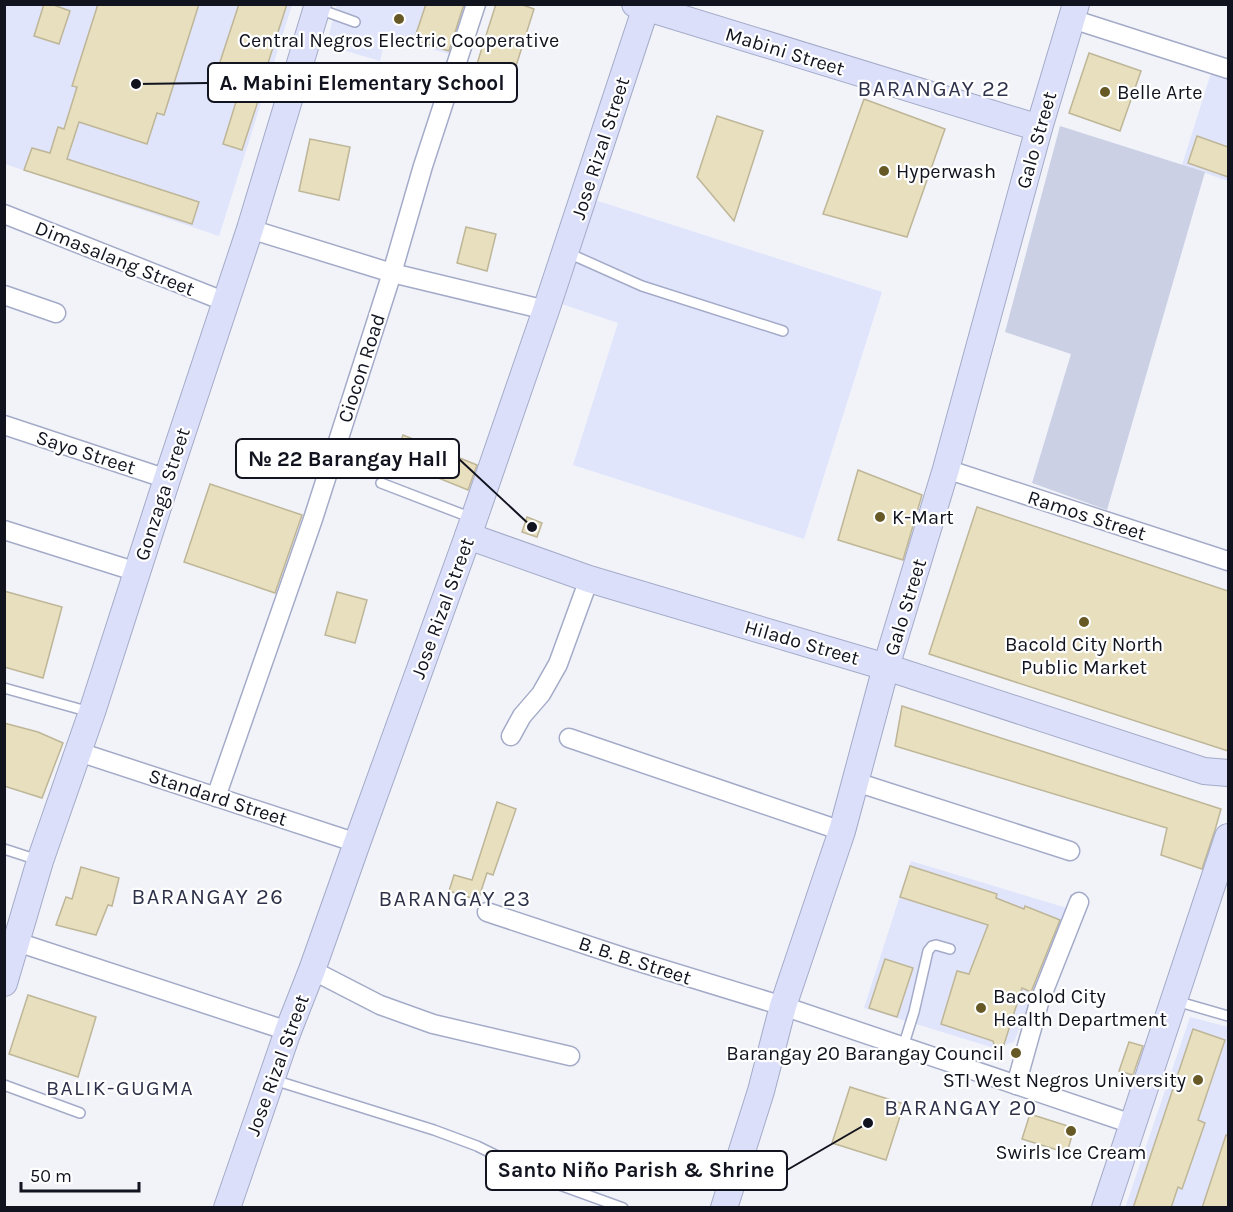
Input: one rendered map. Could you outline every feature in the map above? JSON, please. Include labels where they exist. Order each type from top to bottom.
[{"type":"street","name":"Ciocon Road","points":[[216,797],[313,519],[476,4]]},
{"type":"street","name":"Gonzaga Street","points":[[4,983],[40,861],[79,752],[166,479],[226,302],[318,6]]},
{"type":"street","name":"Mabini Street","points":[[642,6],[1038,128]]},
{"type":"street","name":"Jose Rizal Street","points":[[227,1208],[288,1031],[471,528],[565,252],[642,6]]},
{"type":"street","points":[[1074,12],[1228,69]]},
{"type":"street","name":"Galo Street","points":[[724,1208],[761,1091],[783,1006],[842,831],[886,667],[946,469],[1038,128],[1074,12]]},
{"type":"street","name":"Dimasalang Street","points":[[4,214],[226,302]]},
{"type":"street","points":[[249,229],[392,273],[546,310]]},
{"type":"street","points":[[4,295],[56,313]]},
{"type":"street","name":"Sayo Street","points":[[4,425],[166,479]]},
{"type":"street","name":"Ramos Street","points":[[946,469],[1228,561]]},
{"type":"street","name":"Hilado Street","points":[[471,528],[589,579],[886,667],[1216,772],[1228,789]]},
{"type":"street","points":[[4,530],[137,572]]},
{"type":"street","points":[[510,736],[522,716],[541,694],[558,664],[589,579]]},
{"type":"street","points":[[569,738],[842,831]]},
{"type":"street","name":"Standard Street","points":[[79,752],[357,843]]},
{"type":"street","points":[[856,782],[1070,851]]},
{"type":"street","points":[[1105,1208],[1228,837]]},
{"type":"street","points":[[1016,1085],[1039,1003],[1079,902]]},
{"type":"street","name":"B. B. B. Street","points":[[487,912],[783,1006],[1132,1124]]},
{"type":"street","points":[[17,942],[288,1031]]},
{"type":"street","points":[[312,970],[380,1005],[434,1024],[570,1056]]},
{"type":"lane","points":[[318,6],[355,22]]},
{"type":"lane","points":[[565,252],[652,290],[783,331]]},
{"type":"lane","points":[[381,483],[471,528]]},
{"type":"lane","points":[[4,688],[92,712]]},
{"type":"lane","points":[[4,849],[40,861]]},
{"type":"lane","points":[[903,1047],[914,1012],[928,951],[936,945],[950,949]]},
{"type":"lane","points":[[1173,1000],[1228,1016]]},
{"type":"lane","points":[[271,1080],[434,1130],[477,1146],[546,1180],[623,1208]]},
{"type":"lane","points":[[4,1085],[80,1113]]},
{"type":"shaded area","points":[[5,5],[292,5],[219,236],[5,164]]},
{"type":"shaded area","name":"Central Negros Electric Cooperative","points":[[337,5],[469,5],[452,55],[386,35],[380,61],[326,45]]},
{"type":"shaded area","points":[[1212,70],[1228,75],[1228,181],[1182,165]]},
{"type":"shaded area","points":[[1060,126],[1205,172],[1107,510],[1032,483],[1071,354],[1005,332]]},
{"type":"shaded area","points":[[595,200],[882,292],[804,539],[573,465],[618,323],[562,304]]},
{"type":"shaded area","points":[[911,861],[1067,908],[1014,1042],[994,1048],[864,1008]]},
{"type":"shaded area","name":"STI West Negros University","points":[[1190,1017],[1228,1027],[1228,1207],[1125,1208]]},
{"type":"building","points":[[44,4],[51,4],[70,11],[59,44],[34,36]]},
{"type":"building","points":[[98,4],[199,4],[164,115],[157,113],[147,144],[79,122],[67,159],[199,202],[192,224],[24,170],[32,148],[50,153],[58,127],[64,129],[77,87],[72,86]]},
{"type":"building","points":[[239,4],[287,4],[242,150],[223,144],[244,76],[218,68]]},
{"type":"building","points":[[426,4],[464,4],[449,51],[414,40]]},
{"type":"building","points":[[496,4],[520,4],[534,9],[505,101],[469,89]]},
{"type":"building","name":"Belle Arte","points":[[1089,53],[1141,71],[1120,131],[1069,113]]},
{"type":"building","name":"Hyperwash","points":[[864,99],[945,129],[907,237],[823,214]]},
{"type":"building","points":[[717,116],[763,131],[734,221],[697,177]]},
{"type":"building","points":[[1197,136],[1228,147],[1228,177],[1188,163]]},
{"type":"building","points":[[310,139],[350,147],[339,200],[299,191]]},
{"type":"building","points":[[466,227],[496,234],[487,271],[457,263]]},
{"type":"building","points":[[403,435],[477,465],[468,490],[394,460]]},
{"type":"building","name":"K-Mart","points":[[858,470],[922,495],[903,560],[838,540]]},
{"type":"building","points":[[210,484],[302,515],[275,593],[184,562]]},
{"type":"building","name":"Bacold City North Public Market","points":[[977,507],[1228,591],[1228,751],[929,654]]},
{"type":"building","points":[[527,517],[542,523],[537,537],[522,532]]},
{"type":"building","points":[[4,591],[62,607],[43,678],[4,667]]},
{"type":"building","points":[[337,592],[367,600],[355,643],[325,635]]},
{"type":"building","points":[[902,706],[1221,809],[1202,869],[1161,855],[1167,828],[895,746]]},
{"type":"building","points":[[4,723],[38,732],[63,743],[42,798],[4,786]]},
{"type":"building","points":[[497,802],[516,809],[493,875],[487,873],[478,900],[449,891],[454,875],[472,880]]},
{"type":"building","points":[[910,866],[997,894],[996,898],[1024,909],[1025,906],[1060,920],[1031,992],[1022,988],[999,1060],[993,1041],[941,1024],[957,971],[969,974],[988,925],[900,897]]},
{"type":"building","points":[[81,867],[119,878],[112,906],[108,905],[96,935],[56,925],[66,897],[72,899]]},
{"type":"building","points":[[885,959],[913,968],[897,1017],[869,1008]]},
{"type":"building","points":[[28,995],[96,1017],[78,1077],[9,1054]]},
{"type":"building","points":[[1193,1029],[1225,1040],[1198,1120],[1205,1123],[1182,1189],[1178,1187],[1171,1208],[1133,1208]]},
{"type":"building","points":[[1129,1042],[1143,1046],[1133,1075],[1119,1071]]},
{"type":"building","points":[[850,1087],[904,1104],[886,1160],[832,1143]]},
{"type":"building","points":[[1030,1114],[1074,1128],[1067,1153],[1022,1139]]},
{"type":"building","points":[[1226,1135],[1228,1136],[1228,1208],[1202,1208]]},
{"type":"place","name":"Central Negros Electric Cooperative","points":[[399,19]]},
{"type":"place","name":"A. Mabini Elementary School","points":[[136,84]]},
{"type":"place","name":"Belle Arte","points":[[1105,92]]},
{"type":"place","name":"Hyperwash","points":[[884,171]]},
{"type":"place","name":"K-Mart","points":[[880,517]]},
{"type":"place","name":"№ 22 Barangay Hall","points":[[532,527]]},
{"type":"place","name":"Bacold City North Public Market","points":[[1084,622]]},
{"type":"place","name":"Bacolod City Health Department","points":[[981,1008]]},
{"type":"place","name":"Barangay 20 Barangay Council","points":[[1016,1053]]},
{"type":"place","name":"STI West Negros University","points":[[1198,1080]]},
{"type":"place","name":"Santo Niño Parish & Shrine","points":[[868,1123]]},
{"type":"place","name":"Swirls Ice Cream","points":[[1071,1131]]},
{"type":"district","name":"BARANGAY 22","points":[[934,88]]},
{"type":"district","name":"BARANGAY 26","points":[[208,896]]},
{"type":"district","name":"BARANGAY 23","points":[[455,898]]},
{"type":"district","name":"BALIK-GUGMA","points":[[120,1088]]},
{"type":"district","name":"BARANGAY 20","points":[[961,1107]]}]
